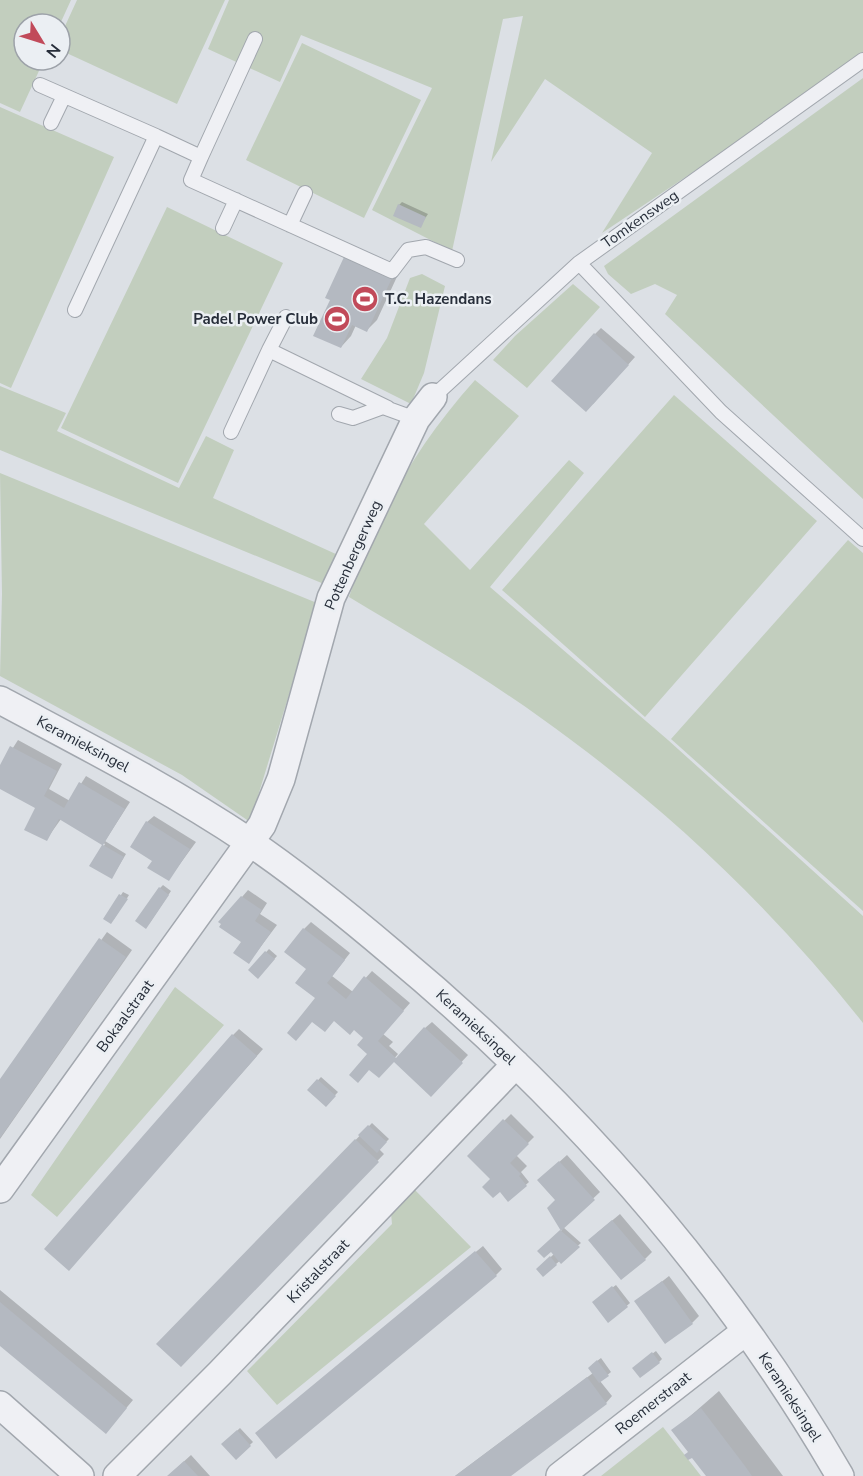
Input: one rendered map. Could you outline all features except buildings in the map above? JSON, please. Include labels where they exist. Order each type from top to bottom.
[{"type":"street","name":"Pottenbergerweg","points":[[256,834],[281,779],[331,598],[417,419],[432,397]]},
{"type":"street","name":"Keramieksingel","points":[[0,700],[256,834],[467,1016],[516,1064],[662,1221],[711,1280],[840,1476]]},
{"type":"street","name":"Bokaalstraat","points":[[0,1189],[256,834]]},
{"type":"street","name":"Kristalstraat","points":[[117,1476],[220,1373],[516,1064]]},
{"type":"street","name":"Roemerstraat","points":[[560,1476],[746,1331]]},
{"type":"street","points":[[0,1406],[80,1476]]},
{"type":"lane","points":[[255,39],[191,180],[392,271],[408,250],[426,247],[457,260]]},
{"type":"lane","name":"Tomkensweg","points":[[432,397],[579,263],[863,60]]},
{"type":"lane","points":[[40,85],[201,157]]},
{"type":"lane","points":[[51,123],[64,96]]},
{"type":"lane","points":[[75,310],[156,136]]},
{"type":"lane","points":[[290,225],[304,193]]},
{"type":"lane","points":[[224,228],[236,200]]},
{"type":"lane","points":[[579,263],[721,412],[863,539]]},
{"type":"lane","points":[[231,432],[286,316]]},
{"type":"lane","points":[[269,350],[388,408],[417,419]]},
{"type":"lane","points":[[339,414],[353,418],[376,408],[388,408]]},
{"type":"green space","points":[[0,0],[71,0],[66,12],[12,12],[12,72],[38,72],[20,112],[0,103]]},
{"type":"green space","points":[[77,0],[225,0],[177,104],[72,56],[71,12]]},
{"type":"green space","points":[[229,0],[863,0],[863,54],[750,134],[602,233],[652,153],[545,79],[491,162],[523,16],[503,19],[452,251],[372,210],[432,88],[301,35],[280,82],[208,49]]},
{"type":"green space","points":[[302,43],[421,100],[364,218],[246,160]]},
{"type":"green space","points":[[863,78],[863,499],[665,314],[677,295],[655,284],[631,294],[608,274],[604,266]]},
{"type":"green space","points":[[0,107],[114,157],[11,388],[0,383]]},
{"type":"green space","points":[[167,207],[283,263],[178,483],[61,428]]},
{"type":"green space","points":[[422,274],[445,286],[424,373],[411,404],[361,379],[387,338],[410,278]]},
{"type":"green space","points":[[573,284],[600,307],[527,388],[493,360],[515,336]]},
{"type":"green space","points":[[475,380],[519,416],[424,524],[470,570],[569,460],[584,473],[490,587],[668,740],[863,916],[863,1023],[828,980],[753,898],[672,821],[629,785],[518,702],[349,597],[373,537],[401,482],[434,430]]},
{"type":"green space","points":[[0,386],[66,413],[57,431],[179,488],[206,436],[234,450],[213,498],[338,555],[324,584],[0,450]]},
{"type":"green space","points":[[674,395],[817,521],[645,717],[502,590]]},
{"type":"green space","points":[[0,473],[317,603],[250,822],[182,775],[0,676],[2,594]]},
{"type":"green space","points":[[848,540],[863,553],[863,911],[671,739]]},
{"type":"green space","points":[[175,987],[224,1025],[57,1217],[31,1195]]},
{"type":"green space","points":[[414,1189],[471,1247],[277,1405],[247,1371],[392,1224],[391,1213]]},
{"type":"green space","points":[[663,1427],[701,1476],[601,1476]]},
{"type":"place","name":"T.C. Hazendans","points":[[365,299]]},
{"type":"place","name":"Padel Power Club","points":[[337,319]]}]
